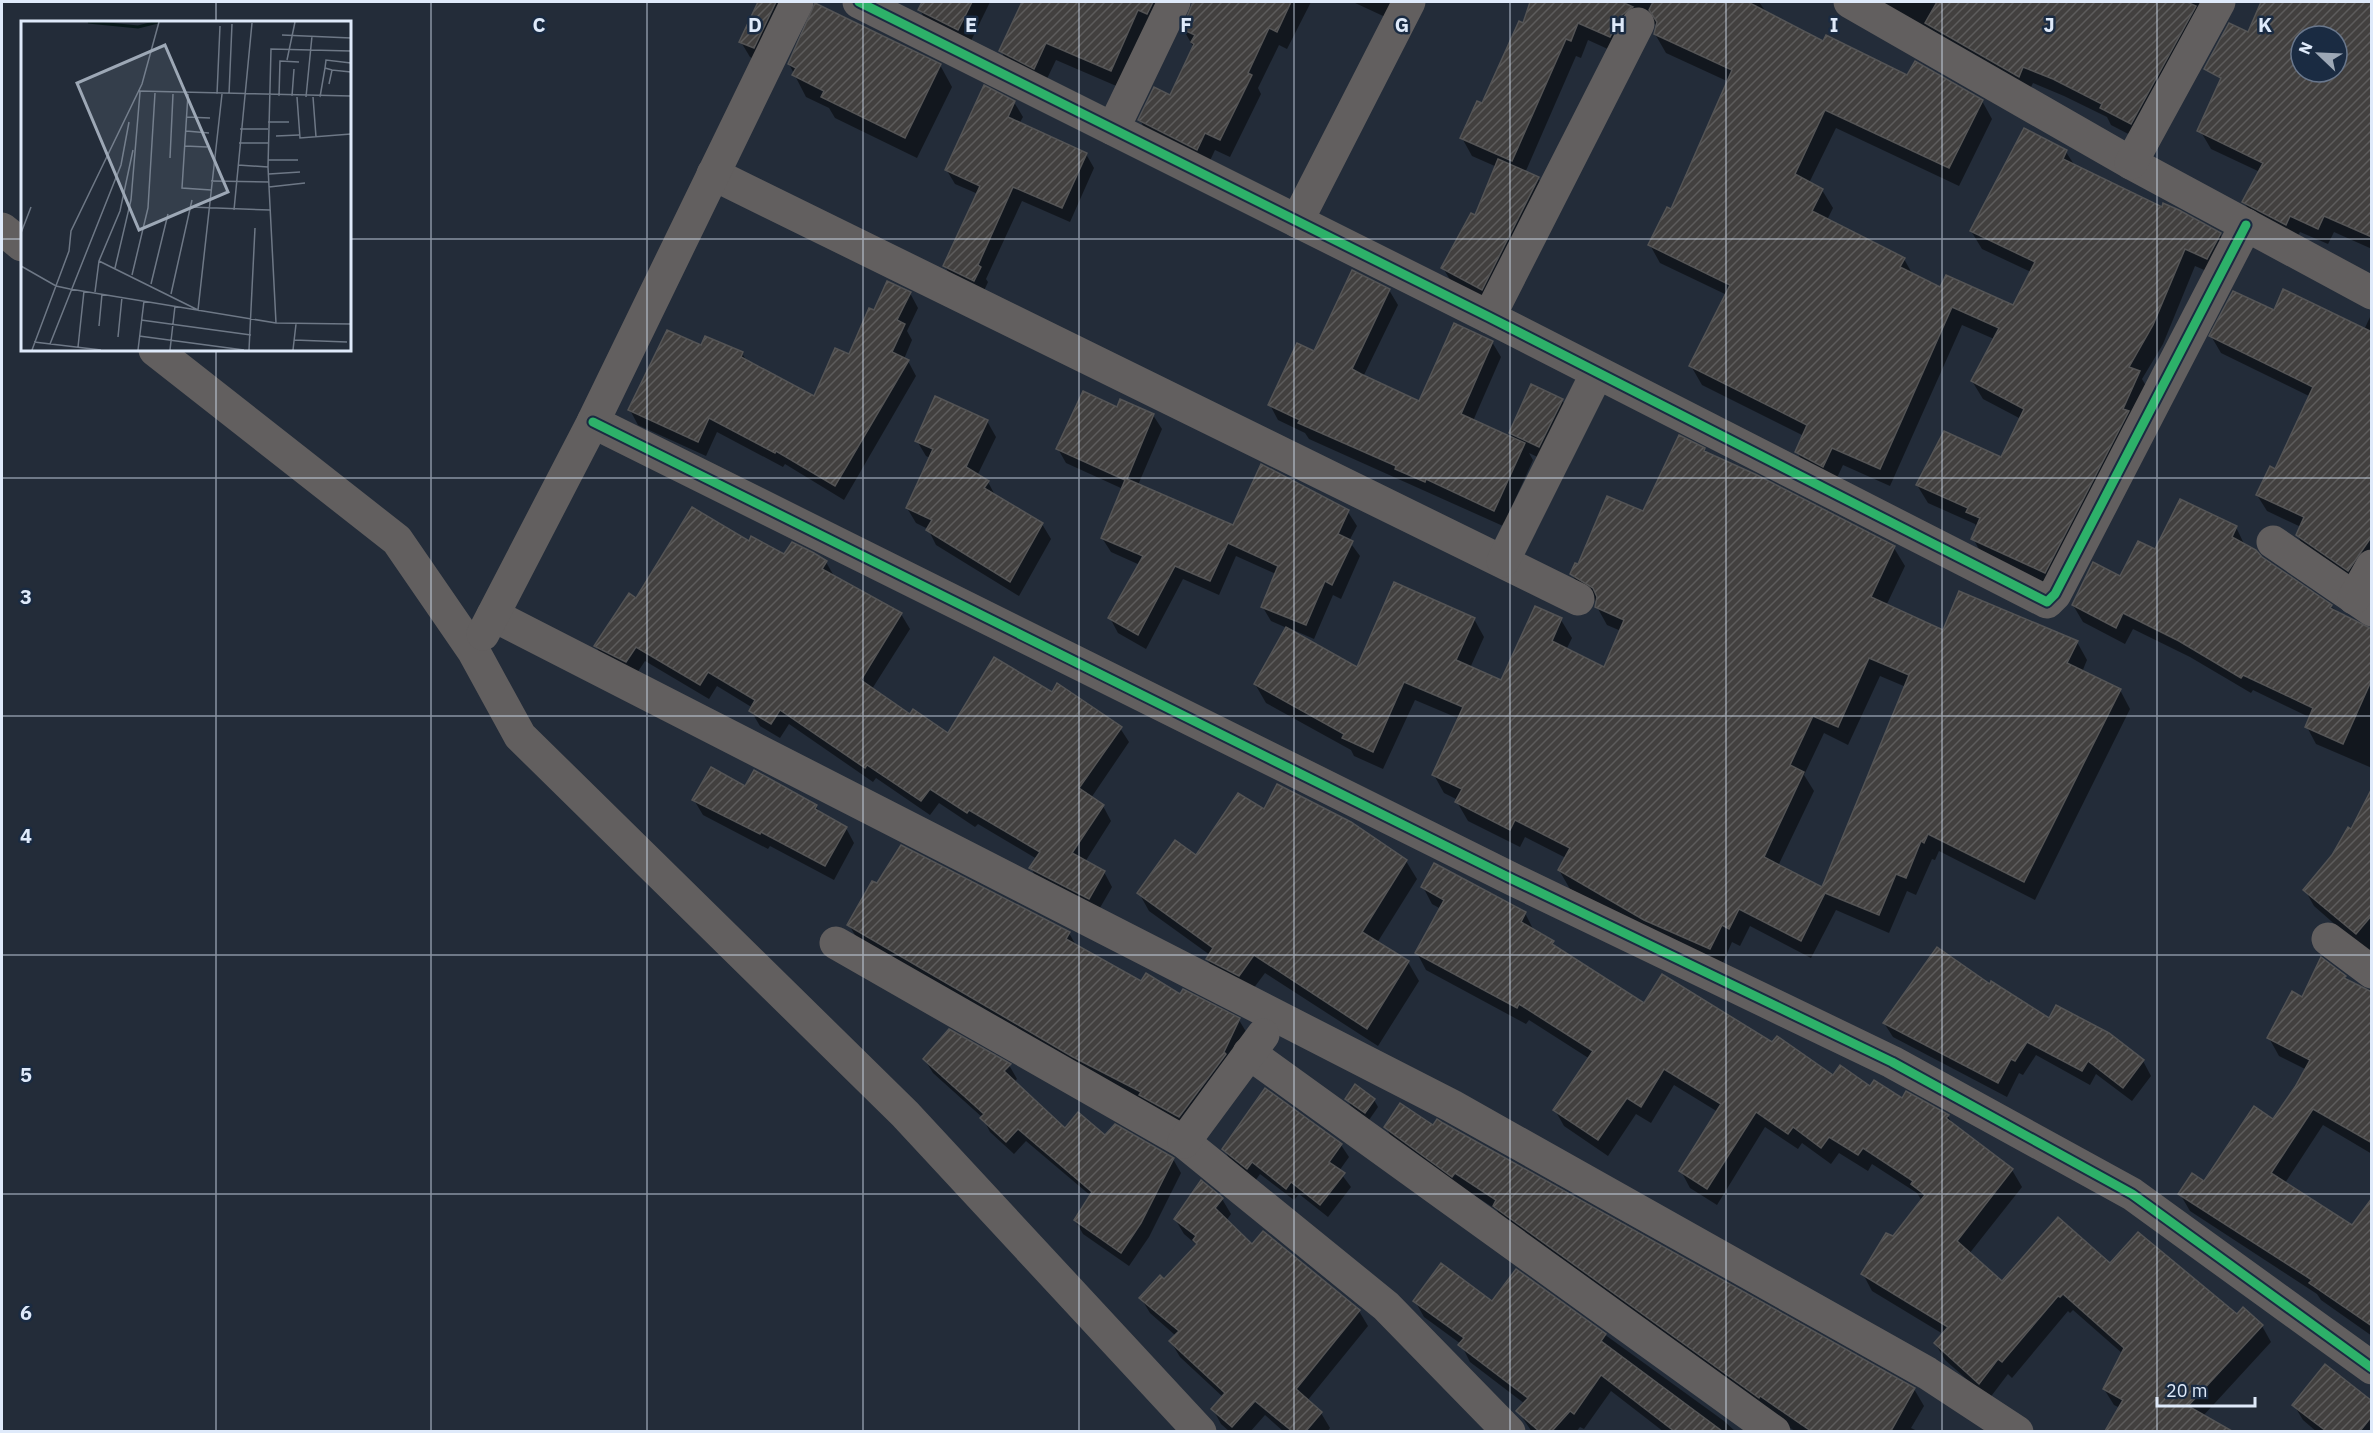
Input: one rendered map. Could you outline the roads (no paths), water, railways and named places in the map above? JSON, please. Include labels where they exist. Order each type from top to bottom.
[{"type":"street","points":[[474,652],[593,422],[797,2]]},
{"type":"street","points":[[859,2],[1489,317],[2047,602],[2055,594],[2246,225]]},
{"type":"street","points":[[1113,129],[1174,2]]},
{"type":"street","points":[[1297,221],[1409,2]]},
{"type":"street","points":[[1850,2],[2131,163],[2372,293]]},
{"type":"street","points":[[2131,163],[2219,2]]},
{"type":"street","points":[[1489,317],[1638,24]]},
{"type":"street","points":[[713,174],[1578,599]]},
{"type":"street","points":[[2,229],[21,244]]},
{"type":"street","points":[[156,351],[397,540],[474,652],[520,736],[905,1114],[1200,1431]]},
{"type":"street","points":[[1503,561],[1597,373]]},
{"type":"street","points":[[593,422],[1514,880],[1892,1062],[2132,1194],[2372,1368]]},
{"type":"street","points":[[2273,542],[2363,604],[2372,566]]},
{"type":"street","points":[[493,615],[1452,1106],[1927,1373],[2017,1431]]},
{"type":"street","points":[[2328,939],[2372,972]]},
{"type":"street","points":[[836,943],[1184,1142],[1386,1306],[1509,1431]]},
{"type":"street","points":[[1184,1142],[1276,1016]]},
{"type":"street","points":[[1250,1053],[1774,1431]]}]
